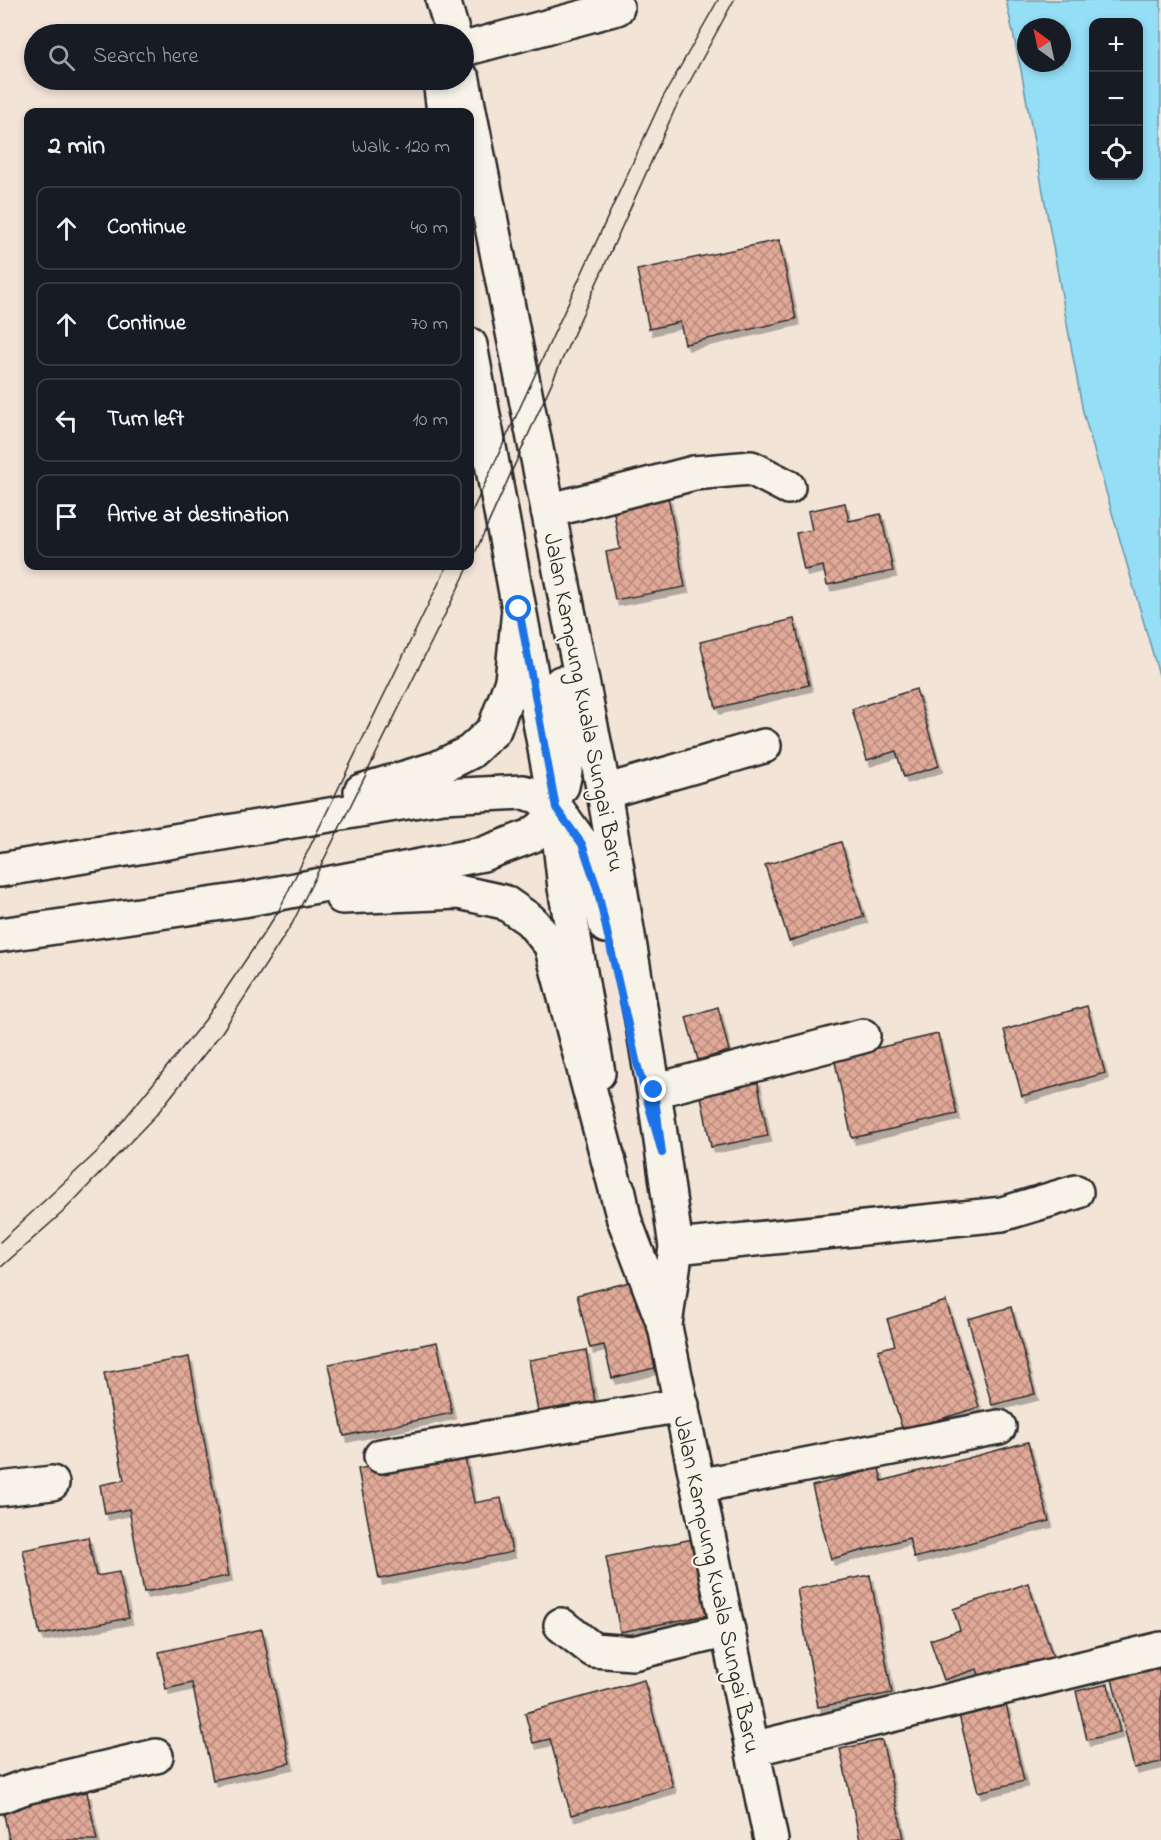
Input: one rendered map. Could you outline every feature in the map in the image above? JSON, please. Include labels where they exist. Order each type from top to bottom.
[{"type":"street","points":[[440,24],[441,0]]},
{"type":"street","points":[[441,0],[449,24]]},
{"type":"street","points":[[474,46],[617,8]]},
{"type":"street","points":[[441,90],[444,108]]},
{"type":"street","name":"Jalan Kampung Kuala Sungai Baru","points":[[465,90],[469,108]]},
{"type":"street","name":"Jalan Kampung Kuala Sungai Baru","points":[[474,135],[604,792],[654,1090],[676,1247],[665,1327]]},
{"type":"street","name":"Jalan Kampung Kuala Sungai Baru","points":[[474,367],[556,808],[565,888],[624,1219],[665,1327],[771,1840]]},
{"type":"street","points":[[0,934],[243,900],[483,854],[531,836],[543,828],[556,808],[567,763],[567,719],[532,521],[537,449]]},
{"type":"street","points":[[548,511],[706,472],[751,468],[788,487]]},
{"type":"street","points":[[212,833],[438,768],[470,752],[494,730],[512,681],[519,609]]},
{"type":"street","points":[[604,792],[764,746]]},
{"type":"street","points":[[0,870],[443,796],[523,792],[537,796],[556,808],[582,844],[597,888],[636,1060],[662,1153]]},
{"type":"street","points":[[243,900],[458,892],[504,902],[530,920],[551,945],[624,1219]]},
{"type":"street","points":[[654,1090],[863,1036]]},
{"type":"street","points":[[676,1247],[1002,1214],[1076,1192]]},
{"type":"street","points":[[381,1456],[682,1405]]},
{"type":"street","points":[[698,1486],[999,1427]]},
{"type":"street","points":[[0,1489],[52,1483]]},
{"type":"street","points":[[561,1624],[593,1650],[633,1653],[728,1630]]},
{"type":"street","points":[[752,1749],[1161,1649]]},
{"type":"street","points":[[0,1796],[25,1787],[156,1756]]},
{"type":"water","points":[[1006,0],[1161,0],[1161,682],[1083,412],[1021,72],[1071,72],[1071,18],[1017,18],[1017,51]]},
{"type":"building","points":[[779,240],[796,319],[685,344],[680,322],[649,329],[637,270]]},
{"type":"building","points":[[668,496],[685,587],[615,600],[606,552],[620,549],[613,507]]},
{"type":"building","points":[[845,503],[849,521],[881,514],[893,571],[827,585],[823,566],[804,570],[796,533],[812,530],[808,511]]},
{"type":"building","points":[[794,619],[809,685],[716,708],[700,642]]},
{"type":"building","points":[[916,689],[939,766],[904,777],[896,751],[867,760],[852,709]]},
{"type":"building","points":[[841,842],[864,917],[789,941],[765,865]]},
{"type":"building","points":[[1087,1006],[1105,1073],[1022,1096],[1004,1030]]},
{"type":"building","points":[[718,1007],[729,1051],[698,1060],[686,1017]]},
{"type":"building","points":[[938,1034],[957,1114],[852,1138],[834,1058]]},
{"type":"building","points":[[757,1079],[768,1136],[711,1147],[700,1091]]},
{"type":"building","points":[[638,1280],[659,1367],[612,1378],[604,1345],[590,1348],[577,1295]]},
{"type":"building","points":[[946,1301],[979,1407],[903,1431],[878,1350],[895,1345],[887,1319]]},
{"type":"building","points":[[1011,1307],[1035,1394],[992,1405],[968,1319]]},
{"type":"building","points":[[437,1342],[452,1413],[344,1436],[329,1364]]},
{"type":"building","points":[[586,1350],[595,1402],[538,1412],[529,1360]]},
{"type":"building","points":[[189,1357],[229,1576],[144,1592],[129,1509],[105,1514],[100,1485],[124,1480],[104,1373]]},
{"type":"building","points":[[1028,1442],[1049,1521],[914,1558],[909,1538],[831,1559],[812,1486],[879,1468],[882,1481]]},
{"type":"building","points":[[463,1448],[474,1503],[501,1498],[512,1552],[379,1579],[358,1469]]},
{"type":"building","points":[[88,1537],[96,1576],[119,1572],[129,1618],[40,1635],[23,1550]]},
{"type":"building","points":[[693,1539],[707,1615],[620,1632],[606,1557]]},
{"type":"building","points":[[870,1575],[892,1693],[818,1707],[797,1589]]},
{"type":"building","points":[[1028,1583],[1054,1660],[982,1685],[977,1669],[944,1680],[930,1640],[960,1630],[953,1609]]},
{"type":"building","points":[[262,1629],[290,1763],[213,1780],[192,1683],[166,1689],[159,1652]]},
{"type":"building","points":[[1156,1658],[1161,1679],[1161,1762],[1134,1768],[1110,1670]]},
{"type":"building","points":[[644,1680],[673,1787],[571,1815],[550,1739],[533,1743],[525,1713]]},
{"type":"building","points":[[1108,1684],[1120,1732],[1087,1740],[1076,1691]]},
{"type":"building","points":[[1006,1704],[1024,1781],[978,1792],[959,1715]]},
{"type":"building","points":[[882,1740],[904,1838],[860,1840],[840,1749]]},
{"type":"building","points":[[87,1792],[97,1840],[9,1840],[3,1809]]},
{"type":"tram line","points":[[474,507],[662,99],[718,0]]},
{"type":"tram line","points":[[474,555],[675,109],[734,0]]},
{"type":"tram line","points":[[0,1242],[99,1150],[205,1020],[278,912],[445,570]]},
{"type":"tram line","points":[[0,1268],[62,1213],[157,1114],[222,1032],[292,924],[467,570]]},
{"type":"route","points":[[519,609],[556,808],[582,844],[597,888],[636,1060],[662,1153],[654,1090]]}]
